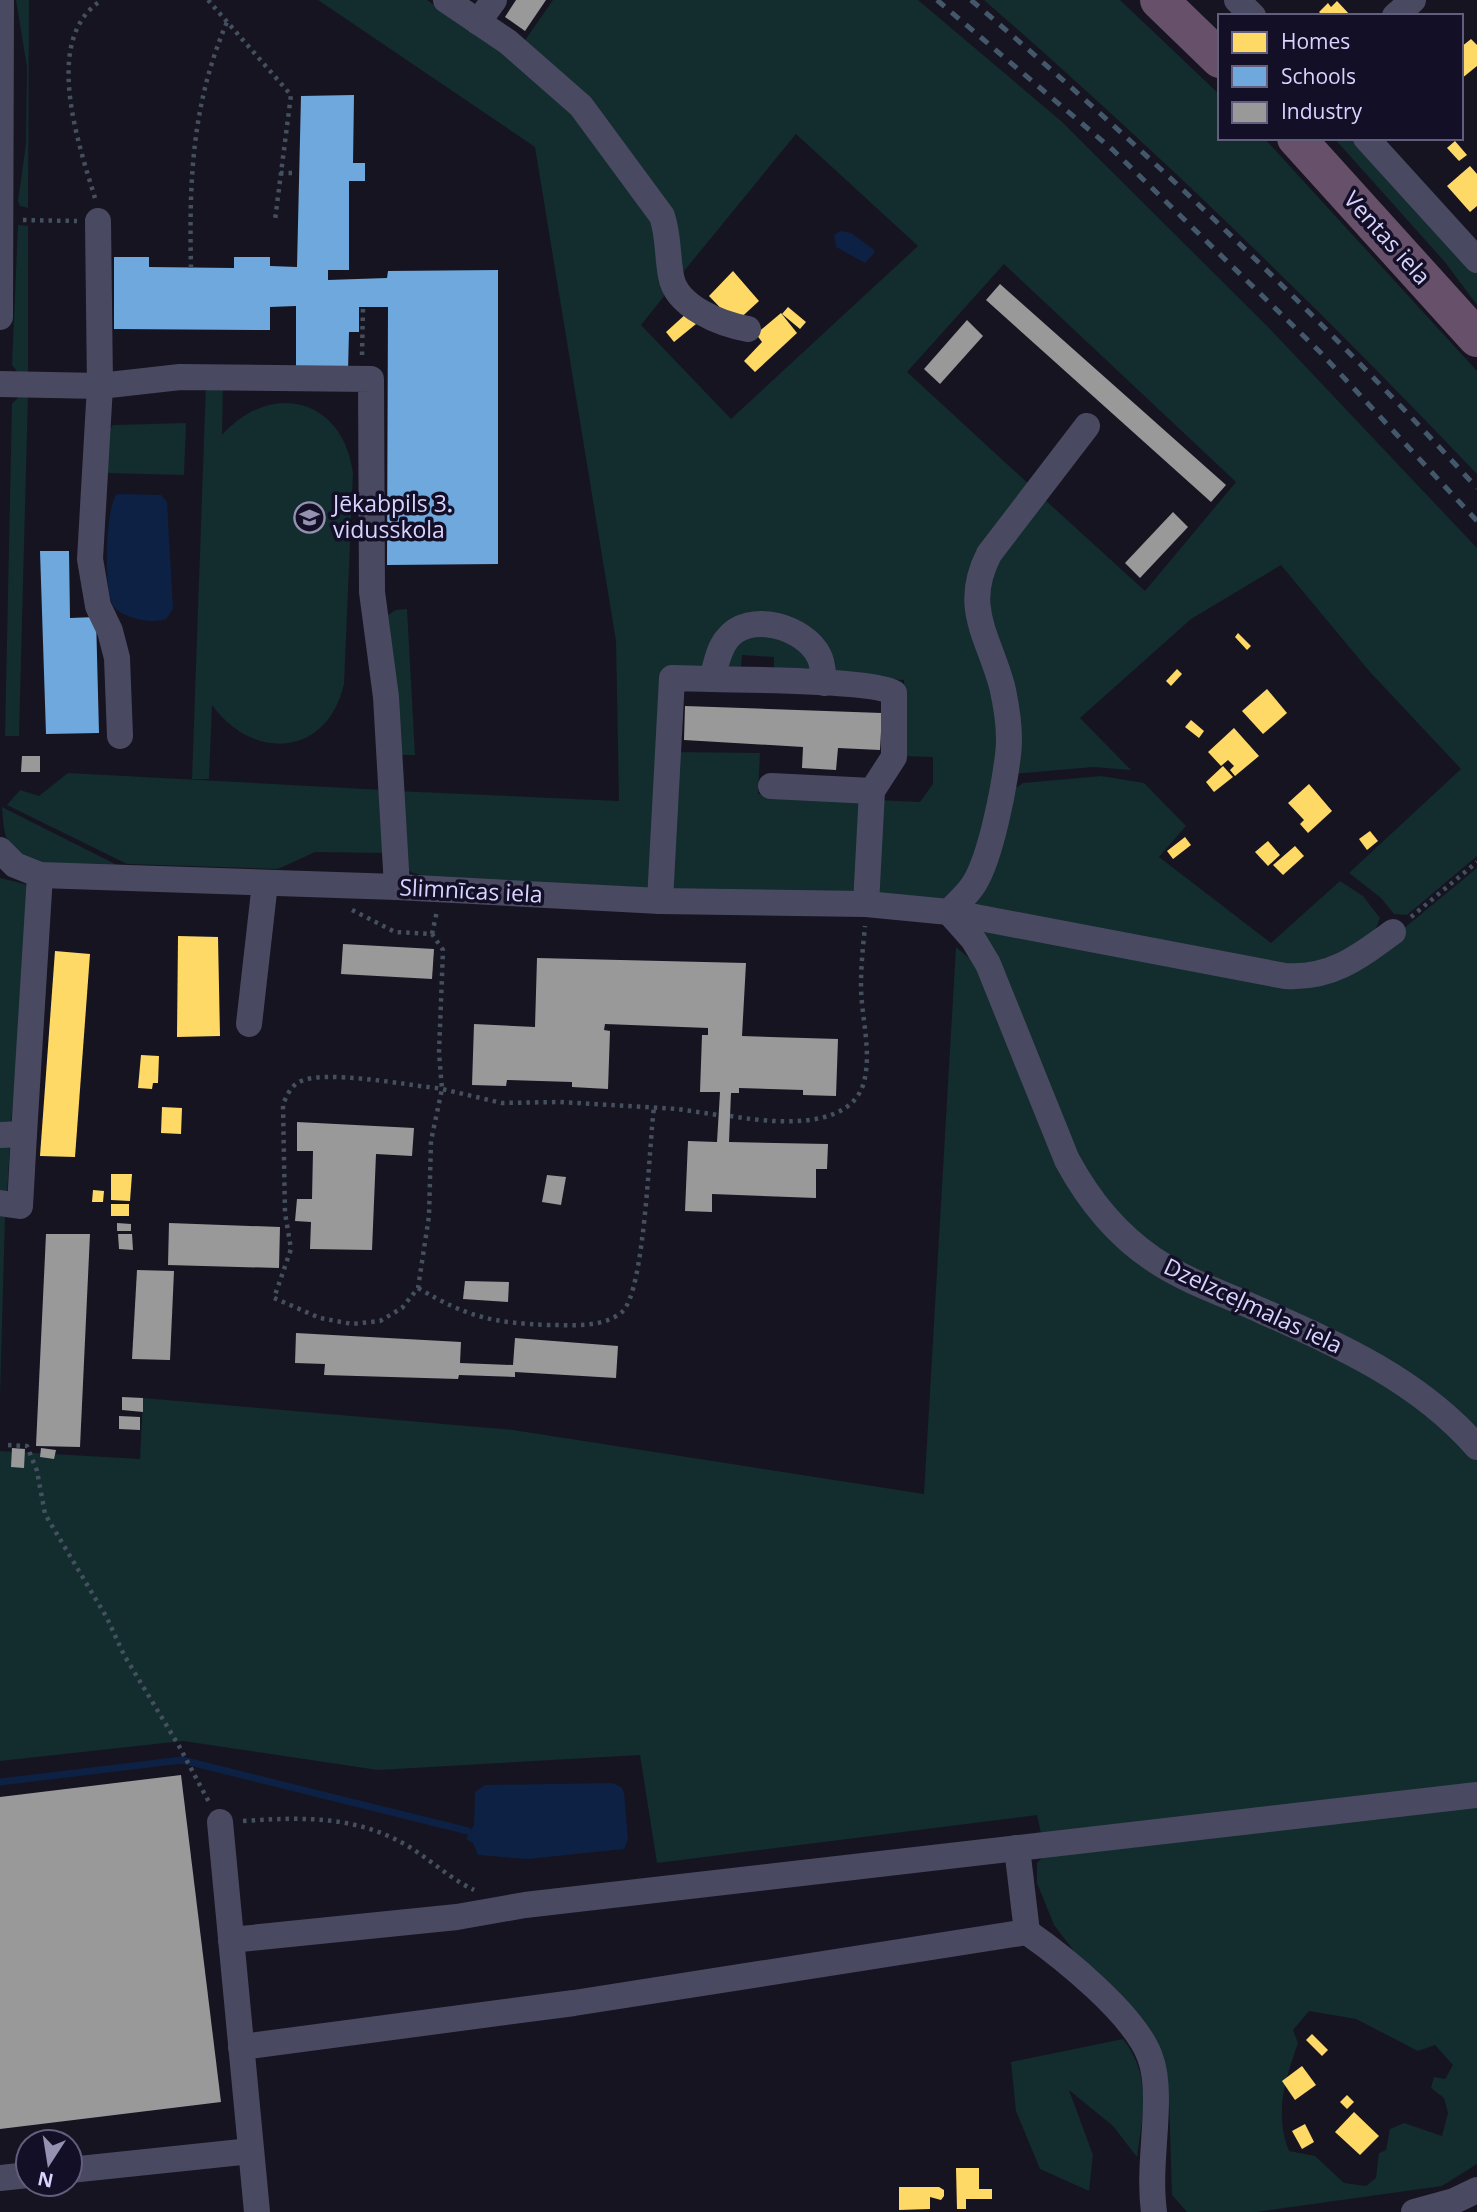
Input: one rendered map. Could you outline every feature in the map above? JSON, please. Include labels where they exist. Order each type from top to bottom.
[{"type":"highway","points":[[1159,0],[1218,57]]},
{"type":"highway","name":"Ventas iela","points":[[1298,140],[1477,338]]},
{"type":"street","points":[[0,317],[1,0]]},
{"type":"street","points":[[446,0],[509,42],[581,106],[662,216],[668,235],[671,277],[675,289],[712,318],[748,329]]},
{"type":"street","points":[[478,22],[494,0]]},
{"type":"street","points":[[1237,0],[1251,14]]},
{"type":"street","points":[[1397,14],[1413,0]]},
{"type":"street","points":[[1368,140],[1477,260]]},
{"type":"street","points":[[98,221],[100,386],[90,559],[98,606],[110,631],[117,659],[120,736]]},
{"type":"street","points":[[0,384],[100,386],[180,377],[371,379],[372,592],[386,697],[397,887]]},
{"type":"street","points":[[949,912],[974,885],[987,857],[1009,754],[1008,719],[1001,685],[981,630],[975,602],[979,574],[989,554],[1087,426]]},
{"type":"street","points":[[712,679],[718,657],[728,637],[744,626],[768,624],[790,629],[808,640],[820,657],[824,683]]},
{"type":"street","points":[[660,901],[672,678],[824,683],[879,687],[894,693],[894,757],[872,791],[866,904]]},
{"type":"street","points":[[771,786],[872,791]]},
{"type":"street","name":"Slimnīcas iela","points":[[0,850],[15,865],[40,875],[397,887],[660,901],[866,904],[949,912],[1271,974],[1304,977],[1344,967],[1393,932]]},
{"type":"street","points":[[0,1203],[20,1206],[12,1134],[40,875]]},
{"type":"street","points":[[249,1024],[265,883]]},
{"type":"street","name":"Dzelzceļmalas iela","points":[[949,912],[973,939],[988,964],[1067,1160],[1084,1191],[1129,1241],[1182,1277],[1333,1342],[1401,1380],[1439,1408],[1477,1447]]},
{"type":"street","points":[[231,1940],[457,1917],[525,1905],[1477,1795]]},
{"type":"street","points":[[220,1822],[257,2212]]},
{"type":"street","points":[[1017,1848],[1027,1932]]},
{"type":"street","points":[[241,2047],[587,2001],[1027,1932],[1056,1952],[1093,1986],[1145,2047],[1152,2066],[1156,2096],[1151,2191],[1154,2212]]},
{"type":"street","points":[[84,2169],[251,2151]]},
{"type":"street","points":[[1414,2212],[1454,2201],[1477,2190]]},
{"type":"path","points":[[14,220],[98,221],[98,206],[79,145],[72,106],[69,57],[76,30],[95,4],[102,0]]},
{"type":"path","points":[[208,0],[291,94],[275,220]]},
{"type":"path","points":[[191,268],[189,198],[194,133],[210,70],[227,22]]},
{"type":"path","points":[[280,173],[297,173]]},
{"type":"path","points":[[361,379],[363,307]]},
{"type":"path","points":[[1393,932],[1477,862]]},
{"type":"path","points":[[322,885],[370,921],[395,932],[432,934],[443,950],[439,1053],[442,1089],[431,1141],[429,1216],[418,1288],[402,1308],[380,1321],[352,1324],[320,1318],[274,1298],[291,1249],[285,1213],[283,1104],[289,1091],[300,1082],[325,1076],[442,1089],[502,1103],[560,1102],[654,1107],[719,1115]]},
{"type":"path","points":[[730,1116],[774,1123],[801,1123],[832,1114],[854,1100],[864,1083],[867,1045],[861,986],[866,904]]},
{"type":"path","points":[[418,1288],[471,1315],[499,1323],[575,1325],[606,1321],[623,1311],[634,1291],[640,1259],[654,1107]]},
{"type":"path","points":[[8,1445],[27,1446],[37,1471],[45,1514],[107,1618],[124,1655],[179,1746],[220,1822],[305,1817],[363,1826],[413,1849],[477,1891]]},
{"type":"green space","points":[[16,0],[29,0],[28,208],[20,206],[18,201],[26,144],[27,67]]},
{"type":"green space","points":[[318,0],[427,0],[551,87],[652,212],[665,295],[641,325],[731,419],[918,246],[796,134],[680,276],[669,216],[523,43],[553,0],[918,0],[1061,121],[1268,327],[1477,548],[1477,856],[1407,915],[1394,914],[1381,898],[1349,873],[1461,769],[1370,672],[1281,565],[1191,619],[1080,718],[1131,770],[1093,767],[1013,774],[990,630],[986,573],[1043,498],[1145,591],[1236,482],[1004,264],[907,372],[1033,488],[978,564],[1002,728],[975,867],[947,899],[876,894],[877,800],[920,802],[933,784],[933,757],[903,756],[904,680],[834,677],[761,613],[704,673],[662,671],[654,888],[432,878],[413,873],[401,865],[396,791],[619,801],[616,641],[535,147]]},
{"type":"green space","points":[[984,0],[1120,0],[1218,93],[1218,140],[1266,140],[1477,371],[1477,474],[1358,351],[1236,231]]},
{"type":"green space","points":[[1336,140],[1359,140],[1477,272],[1477,305],[1445,262]]},
{"type":"green space","points":[[18,225],[28,226],[28,378],[21,376],[12,365]]},
{"type":"green space","points":[[206,383],[223,383],[222,435],[241,418],[262,407],[282,403],[302,405],[320,414],[335,428],[347,448],[353,473],[344,684],[335,708],[322,726],[305,738],[287,743],[267,742],[247,736],[228,723],[212,705],[209,779],[192,779]]},
{"type":"green space","points":[[28,393],[19,736],[5,736],[12,404],[21,394]]},
{"type":"green space","points":[[186,423],[184,475],[106,473],[109,430],[113,425]]},
{"type":"green space","points":[[407,609],[415,755],[402,755],[383,618],[396,610]]},
{"type":"green space","points":[[787,632],[819,677],[718,673],[738,635]],"holes":[[[742,655],[774,657],[774,669],[741,667]]]},
{"type":"green space","points":[[674,752],[760,753],[758,794],[862,799],[857,893],[674,894],[668,879]]},
{"type":"green space","points":[[68,773],[384,790],[384,853],[315,852],[278,869],[127,864],[7,805],[20,790],[39,796]]},
{"type":"green space","points":[[1101,776],[1144,783],[1186,826],[1159,857],[1271,943],[1340,881],[1363,896],[1380,918],[1372,939],[1311,969],[972,910],[1008,793],[1023,783]]},
{"type":"green space","points":[[2,807],[125,869],[48,865],[20,855],[8,841]]},
{"type":"green space","points":[[1477,868],[1477,1435],[1193,1273],[1100,1203],[984,941],[983,922],[1285,981],[1374,953]]},
{"type":"green space","points":[[0,878],[25,884],[31,892],[11,1124],[0,1125]]},
{"type":"green space","points":[[956,947],[982,969],[1109,1238],[1371,1373],[1468,1448],[1477,1461],[1477,1785],[1041,1833],[1037,1815],[657,1863],[640,1755],[378,1770],[183,1741],[0,1761],[0,1451],[140,1459],[143,1398],[513,1430],[924,1494]]},
{"type":"green space","points":[[0,1145],[10,1146],[7,1194],[0,1196]]},
{"type":"green space","points":[[0,1216],[5,1217],[0,1396]]},
{"type":"green space","points":[[1477,1803],[1477,2164],[1442,2186],[1256,2212],[1187,2212],[1172,2195],[1169,2099],[1077,1955],[1054,1925],[1037,1883],[1037,1863],[1046,1854]],"holes":[[[1309,2011],[1356,2019],[1418,2051],[1435,2045],[1453,2065],[1445,2079],[1434,2077],[1431,2088],[1444,2098],[1448,2113],[1442,2136],[1404,2123],[1390,2129],[1386,2150],[1379,2153],[1376,2178],[1366,2186],[1344,2183],[1315,2156],[1289,2151],[1282,2123],[1285,2083],[1298,2043],[1293,2030]]]},
{"type":"green space","points":[[1123,2039],[1132,2053],[1142,2081],[1143,2111],[1137,2157],[1113,2126],[1069,2090],[1093,2155],[1089,2191],[1040,2169],[1016,2111],[1011,2062]]},
{"type":"water","points":[[841,231],[851,233],[873,249],[875,252],[865,263],[836,247],[834,235]]},
{"type":"water","points":[[117,494],[161,495],[167,502],[173,609],[166,619],[154,621],[132,617],[114,607],[110,599],[107,569],[108,532]]},
{"type":"water","points":[[612,1783],[621,1787],[624,1792],[628,1840],[624,1849],[528,1859],[478,1855],[473,1843],[466,1839],[474,1825],[475,1792],[485,1785]]},
{"type":"building: Homes","points":[[1337,1],[1349,14],[1319,12],[1328,3],[1331,7]]},
{"type":"building: Homes","points":[[1471,39],[1477,45],[1477,66],[1463,77],[1463,45]]},
{"type":"building: Homes","points":[[1455,141],[1467,155],[1459,161],[1447,148]]},
{"type":"building: Homes","points":[[1470,166],[1477,174],[1477,206],[1470,212],[1447,186]]},
{"type":"building: Homes","points":[[733,271],[759,301],[735,323],[709,296]]},
{"type":"building: Homes","points":[[788,307],[806,322],[800,329],[782,314]]},
{"type":"building: Homes","points":[[687,313],[696,324],[674,342],[666,332]]},
{"type":"building: Homes","points":[[781,313],[797,333],[755,372],[744,361],[762,342],[756,334]]},
{"type":"building: Homes","points":[[1238,633],[1251,646],[1247,650],[1235,637]]},
{"type":"building: Homes","points":[[1177,669],[1182,674],[1171,686],[1166,681]]},
{"type":"building: Homes","points":[[1267,689],[1287,713],[1263,734],[1242,711]]},
{"type":"building: Homes","points":[[1191,720],[1204,731],[1199,738],[1185,727]]},
{"type":"building: Homes","points":[[1234,728],[1259,756],[1235,776],[1230,770],[1234,766],[1228,760],[1221,766],[1208,752]]},
{"type":"building: Homes","points":[[1223,766],[1233,777],[1214,792],[1206,782]]},
{"type":"building: Homes","points":[[1309,784],[1332,811],[1308,833],[1300,824],[1304,820],[1288,803]]},
{"type":"building: Homes","points":[[1370,831],[1378,841],[1367,850],[1359,839]]},
{"type":"building: Homes","points":[[1185,837],[1191,845],[1173,859],[1167,851]]},
{"type":"building: Homes","points":[[1268,841],[1280,855],[1268,866],[1255,852]]},
{"type":"building: Homes","points":[[1295,846],[1304,856],[1283,875],[1273,865]]},
{"type":"building: Homes","points":[[178,936],[218,937],[220,1036],[177,1037]]},
{"type":"building: Homes","points":[[55,951],[90,954],[75,1157],[40,1156]]},
{"type":"building: Homes","points":[[141,1055],[159,1056],[158,1083],[153,1083],[152,1089],[138,1088]]},
{"type":"building: Homes","points":[[162,1107],[182,1108],[181,1134],[161,1133]]},
{"type":"building: Homes","points":[[111,1174],[132,1174],[130,1201],[111,1200]]},
{"type":"building: Homes","points":[[93,1190],[104,1191],[103,1202],[92,1202]]},
{"type":"building: Homes","points":[[111,1204],[129,1204],[129,1216],[111,1216]]},
{"type":"building: Homes","points":[[1312,2034],[1328,2050],[1322,2056],[1306,2040]]},
{"type":"building: Homes","points":[[1302,2066],[1316,2085],[1295,2100],[1282,2081]]},
{"type":"building: Homes","points":[[1347,2095],[1354,2102],[1347,2109],[1340,2102]]},
{"type":"building: Homes","points":[[1354,2112],[1379,2136],[1360,2155],[1335,2132]]},
{"type":"building: Homes","points":[[1305,2124],[1314,2142],[1302,2149],[1292,2131]]},
{"type":"building: Homes","points":[[956,2168],[979,2168],[979,2189],[992,2189],[992,2199],[966,2199],[966,2209],[957,2209]]},
{"type":"building: Homes","points":[[899,2187],[939,2187],[944,2190],[944,2196],[941,2200],[930,2197],[930,2209],[899,2210]]},
{"type":"building: Schools","points":[[354,95],[353,163],[365,163],[365,181],[349,181],[349,270],[328,270],[328,280],[387,278],[388,271],[498,270],[498,564],[387,565],[388,307],[359,307],[359,332],[349,332],[348,371],[296,372],[296,306],[270,307],[270,330],[114,329],[114,257],[149,257],[149,267],[234,268],[234,257],[270,257],[270,266],[297,267],[301,96]]},
{"type":"building: Schools","points":[[40,551],[69,551],[70,618],[96,617],[99,733],[46,734]]},
{"type":"building: Industry","points":[[516,0],[546,0],[525,31],[505,17]]},
{"type":"building: Industry","points":[[1000,284],[1226,485],[1211,502],[986,300]]},
{"type":"building: Industry","points":[[967,320],[983,336],[940,384],[924,369]]},
{"type":"building: Industry","points":[[1173,512],[1188,527],[1140,578],[1125,563]]},
{"type":"building: Industry","points":[[685,706],[882,713],[880,750],[838,748],[836,770],[802,768],[803,747],[684,740]]},
{"type":"building: Industry","points":[[22,756],[40,756],[40,772],[21,772]]},
{"type":"building: Industry","points":[[343,944],[434,949],[432,979],[341,974]]},
{"type":"building: Industry","points":[[537,958],[746,963],[742,1036],[838,1039],[836,1096],[803,1095],[803,1090],[739,1088],[739,1093],[731,1093],[729,1142],[828,1144],[827,1169],[816,1169],[816,1198],[712,1194],[712,1212],[685,1211],[688,1141],[717,1142],[720,1092],[700,1092],[702,1035],[708,1035],[708,1028],[605,1024],[604,1030],[610,1031],[608,1089],[572,1087],[572,1082],[507,1080],[506,1086],[472,1085],[474,1024],[535,1027]]},
{"type":"building: Industry","points":[[297,1122],[414,1128],[412,1156],[376,1154],[372,1250],[310,1249],[311,1222],[295,1221],[297,1199],[312,1199],[313,1151],[297,1151]]},
{"type":"building: Industry","points":[[547,1175],[566,1177],[561,1205],[542,1202]]},
{"type":"building: Industry","points":[[117,1223],[131,1224],[131,1231],[117,1231]]},
{"type":"building: Industry","points":[[169,1223],[280,1227],[279,1268],[168,1265]]},
{"type":"building: Industry","points":[[46,1234],[90,1234],[80,1447],[36,1446]]},
{"type":"building: Industry","points":[[118,1234],[132,1234],[133,1250],[119,1249]]},
{"type":"building: Industry","points":[[137,1270],[174,1271],[170,1360],[132,1359]]},
{"type":"building: Industry","points":[[465,1281],[509,1282],[508,1302],[463,1299]]},
{"type":"building: Industry","points":[[296,1333],[461,1342],[460,1363],[513,1365],[515,1338],[618,1346],[616,1378],[515,1372],[515,1377],[459,1375],[458,1379],[324,1375],[325,1364],[295,1363]]},
{"type":"building: Industry","points":[[122,1397],[143,1398],[143,1412],[122,1410]]},
{"type":"building: Industry","points":[[119,1416],[140,1417],[140,1430],[119,1429]]},
{"type":"building: Industry","points":[[12,1448],[25,1449],[24,1468],[11,1467]]},
{"type":"building: Industry","points":[[41,1448],[56,1450],[54,1459],[40,1457]]},
{"type":"building: Industry","points":[[181,1775],[221,2102],[0,2129],[0,1797]]},
{"type":"waterway","points":[[0,1782],[182,1760],[468,1831]]},
{"type":"railway","points":[[937,0],[1113,150],[1320,352],[1477,521]]},
{"type":"railway","points":[[971,0],[1103,116],[1232,236],[1356,360],[1477,488]]},
{"type":"place","name":"Jēkabpils 3. vidusskola","points":[[310,517]]}]
